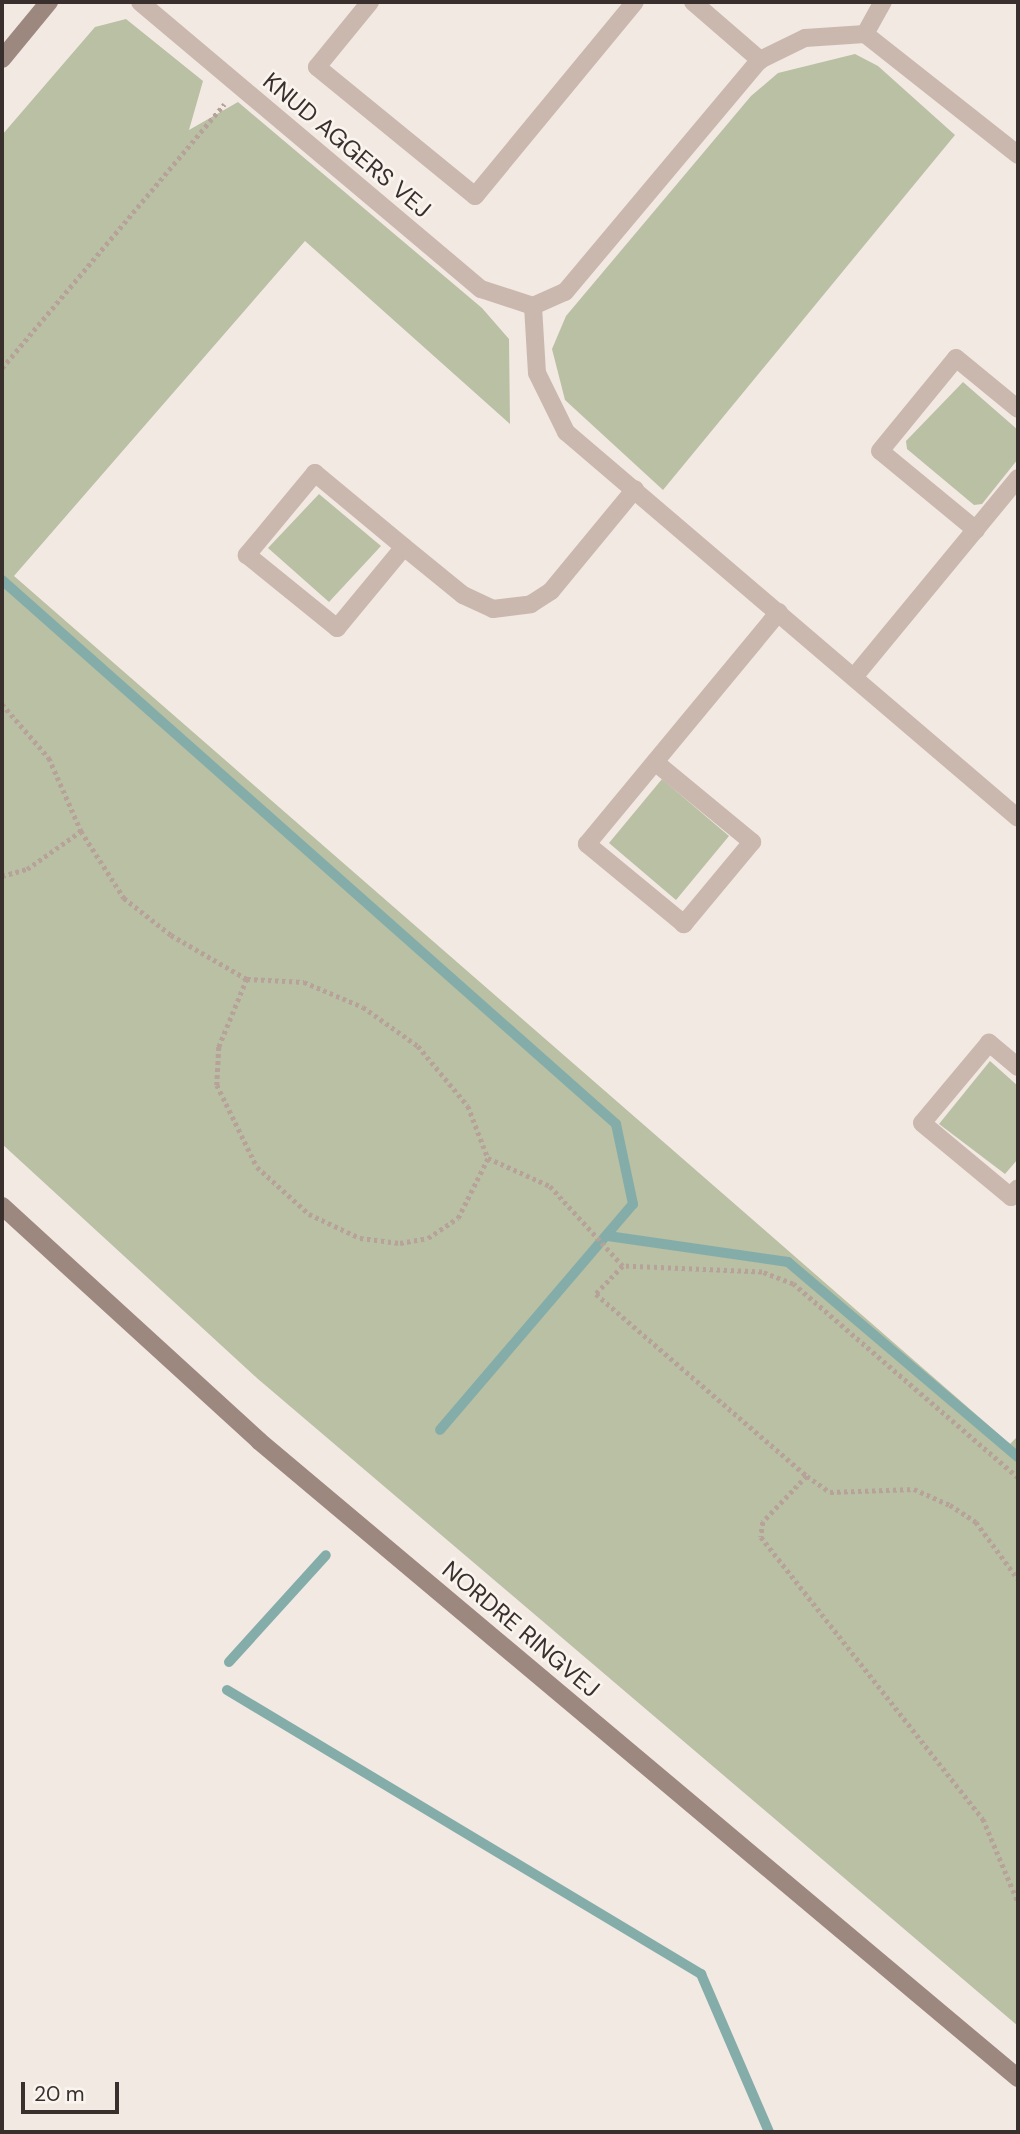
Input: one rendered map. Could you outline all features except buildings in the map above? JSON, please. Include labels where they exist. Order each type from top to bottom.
[{"type":"main road","points":[[2,59],[49,2]]},
{"type":"main road","name":"NORDRE RINGVEJ","points":[[2,1206],[259,1441],[1018,2078]]},
{"type":"street","name":"KNUD AGGERS VEJ","points":[[140,2],[481,289],[533,306]]},
{"type":"street","name":"KNUD AGGERS VEJ","points":[[370,2],[317,66],[475,196],[635,2]]},
{"type":"street","points":[[694,2],[760,60]]},
{"type":"street","points":[[865,34],[883,2]]},
{"type":"street","points":[[1018,155],[865,34],[805,38],[760,60],[565,292],[533,306],[537,373],[551,412],[635,489],[1018,818]]},
{"type":"street","points":[[976,530],[880,451],[956,358],[1018,409]]},
{"type":"street","points":[[404,547],[337,628],[247,555],[315,473],[404,547],[482,604],[531,604],[551,591],[635,489]]},
{"type":"street","points":[[855,677],[1018,478]]},
{"type":"street","points":[[655,762],[752,842],[684,924],[587,844],[779,612]]},
{"type":"street","points":[[1018,1067],[989,1043],[922,1123],[1010,1197],[1018,1188]]},
{"type":"path","points":[[2,369],[240,86]]},
{"type":"path","points":[[2,704],[49,758],[81,831],[124,898],[171,935],[247,979],[304,982],[363,1007],[418,1045],[468,1106],[488,1158],[550,1186],[624,1266],[762,1272],[793,1284],[1018,1478]]},
{"type":"path","points":[[2,876],[27,869],[81,831]]},
{"type":"path","points":[[247,979],[219,1047],[216,1085],[257,1167],[309,1214],[360,1238],[400,1243],[428,1238],[458,1218],[488,1158]]},
{"type":"path","points":[[624,1266],[596,1294],[807,1476],[830,1492],[914,1489],[950,1505],[976,1522],[1018,1579]]},
{"type":"path","points":[[807,1476],[763,1522],[761,1537],[983,1819],[1018,1902]]},
{"type":"green space","points":[[126,19],[203,81],[189,130],[238,102],[482,308],[509,339],[510,424],[305,241],[14,576],[1010,1444],[1018,1436],[1018,2026],[258,1379],[2,1144],[2,135],[95,27]]},
{"type":"green space","points":[[855,54],[878,66],[955,135],[663,490],[565,400],[552,349],[566,316],[751,96],[778,73]]},
{"type":"green space","points":[[963,382],[1018,430],[1018,459],[982,504],[974,505],[907,449],[906,441]]},
{"type":"green space","points":[[319,494],[381,546],[329,602],[268,548]]},
{"type":"green space","points":[[662,779],[729,836],[676,900],[609,843]]},
{"type":"green space","points":[[990,1061],[1018,1086],[1018,1159],[1005,1174],[939,1124]]},
{"type":"waterway","points":[[2,580],[616,1124],[633,1204],[440,1430]]},
{"type":"waterway","points":[[608,1236],[788,1262],[1018,1457]]},
{"type":"waterway","points":[[229,1662],[326,1555]]},
{"type":"waterway","points":[[227,1690],[701,1974],[769,2132]]}]
